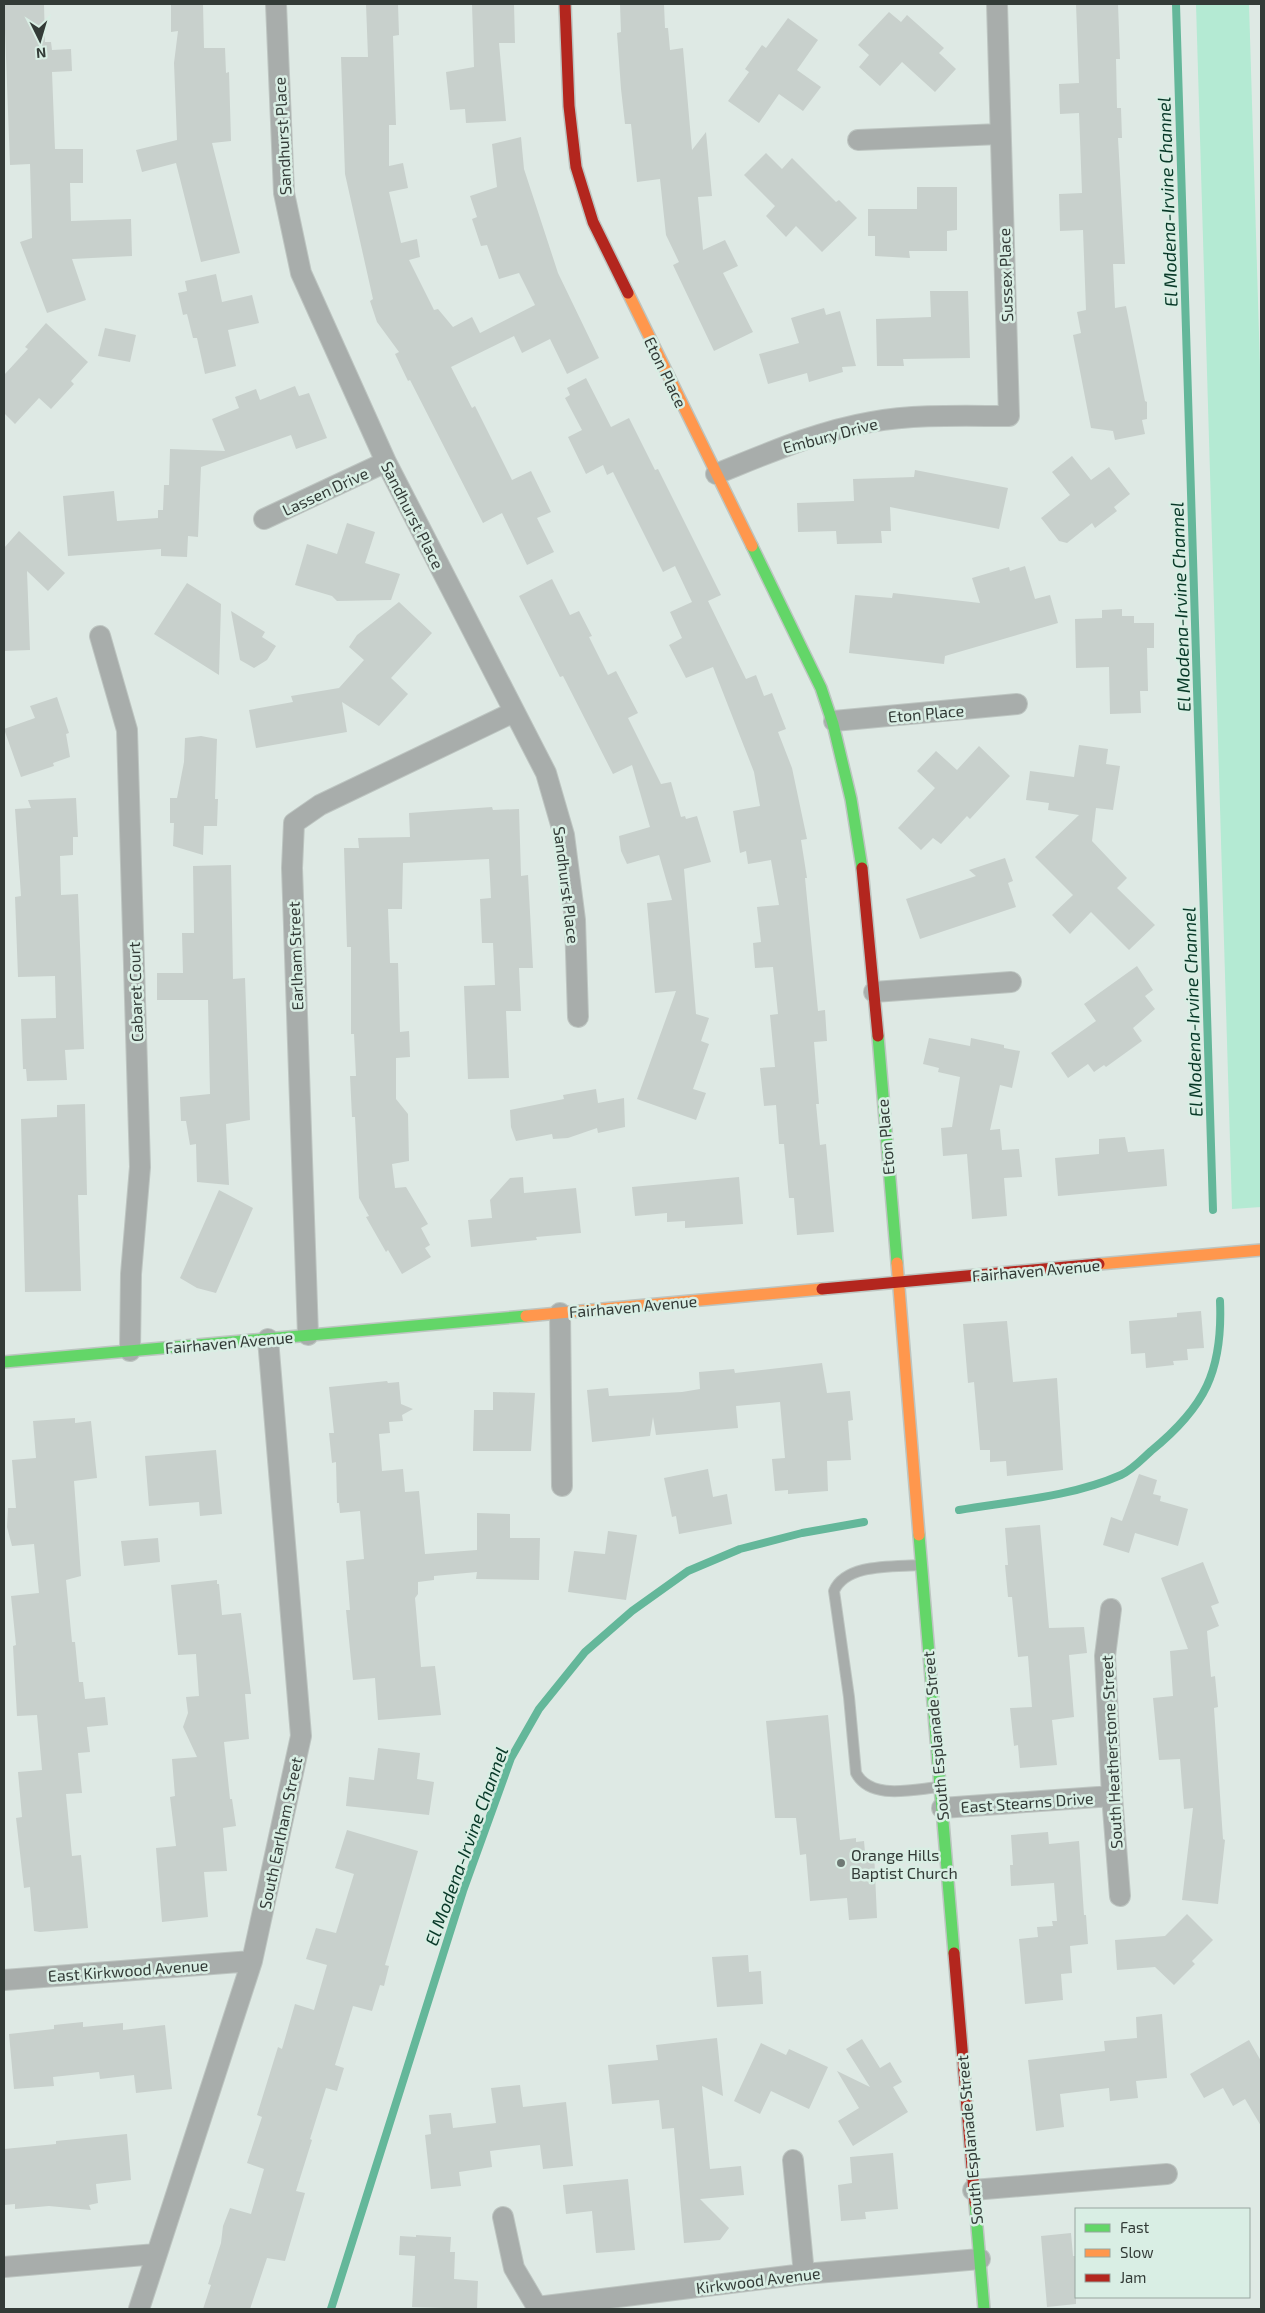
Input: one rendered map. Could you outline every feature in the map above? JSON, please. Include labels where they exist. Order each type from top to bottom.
[{"type":"main road","name":"Eton Place","points":[[565,4],[569,106],[576,167],[593,222],[821,688],[834,721],[845,768],[862,875],[874,992],[897,1282]]},
{"type":"main road","name":"Fairhaven Avenue","points":[[4,1362],[1261,1250]]},
{"type":"main road","name":"South Esplanade Street","points":[[897,1282],[984,2309]]},
{"type":"street","name":"Sandhurst Place","points":[[276,4],[284,193],[301,273],[386,462],[546,773],[564,835],[575,920],[578,1017]]},
{"type":"street","name":"Sussex Place","points":[[997,4],[1009,416]]},
{"type":"street","points":[[858,140],[1000,134]]},
{"type":"street","name":"Embury Drive","points":[[716,474],[791,444],[871,422],[937,416],[1009,416]]},
{"type":"street","name":"Lassen Drive","points":[[264,519],[386,462]]},
{"type":"street","name":"Cabaret Court","points":[[100,636],[128,730],[140,1167],[131,1274],[130,1351]]},
{"type":"street","name":"Eton Place","points":[[834,721],[1017,704]]},
{"type":"street","name":"Earlham Street","points":[[308,1335],[292,878],[294,823],[320,805],[514,712]]},
{"type":"street","points":[[874,992],[1011,982]]},
{"type":"street","points":[[560,1312],[562,1486]]},
{"type":"street","name":"South Earlham Street","points":[[139,2309],[252,1961],[301,1736],[268,1339]]},
{"type":"street","name":"South Heatherstone Street","points":[[1111,1609],[1105,1656],[1112,1796],[1120,1896]]},
{"type":"street","name":"East Stearns Drive","points":[[942,1808],[1112,1796]]},
{"type":"street","name":"East Kirkwood Avenue","points":[[4,1980],[252,1961]]},
{"type":"street","points":[[792,2160],[804,2274]]},
{"type":"street","points":[[973,2190],[1167,2174]]},
{"type":"street","name":"Kirkwood Avenue","points":[[503,2217],[514,2268],[537,2307],[804,2274],[980,2259]]},
{"type":"street","points":[[4,2267],[156,2254]]},
{"type":"lane","points":[[921,1565],[860,1570],[846,1575],[837,1583],[834,1591],[849,1697],[856,1773],[860,1782],[884,1791],[940,1787]]},
{"type":"green space","points":[[1196,4],[1249,4],[1261,400],[1261,1207],[1232,1209]]},
{"type":"building","points":[[4,4],[44,4],[45,42],[51,42],[52,50],[71,49],[72,71],[52,72],[55,149],[83,149],[83,183],[70,183],[71,221],[131,219],[132,256],[72,259],[86,300],[47,313],[20,242],[32,238],[30,164],[10,165]]},
{"type":"building","points":[[171,4],[203,4],[204,48],[225,48],[226,73],[229,72],[231,141],[212,143],[240,253],[201,262],[176,163],[142,172],[136,150],[177,140],[174,63],[178,31],[171,32]]},
{"type":"building","points":[[366,4],[398,4],[399,35],[393,36],[396,125],[389,125],[389,166],[403,163],[408,188],[389,192],[401,243],[417,239],[420,257],[409,260],[434,310],[438,309],[453,327],[472,317],[480,333],[535,305],[519,273],[499,279],[487,245],[481,246],[472,219],[477,217],[470,196],[497,187],[492,144],[521,137],[524,169],[558,273],[599,358],[567,374],[550,339],[522,353],[514,336],[451,367],[472,408],[475,406],[512,480],[531,471],[551,512],[537,518],[554,552],[527,565],[502,513],[483,523],[410,380],[408,381],[395,354],[399,352],[377,322],[370,301],[373,299],[345,174],[341,57],[368,57]]},
{"type":"building","points":[[472,4],[514,4],[515,43],[499,43],[506,121],[466,123],[465,109],[450,110],[446,72],[474,67]]},
{"type":"building","points":[[620,4],[664,4],[665,28],[668,28],[670,50],[683,48],[692,150],[706,132],[712,196],[698,197],[703,250],[725,240],[738,266],[723,273],[753,332],[714,351],[673,265],[679,262],[666,235],[660,179],[637,182],[631,124],[625,124],[621,89],[617,33],[621,32]]},
{"type":"building","points":[[1076,4],[1118,4],[1120,59],[1116,59],[1117,108],[1121,108],[1122,138],[1118,138],[1125,264],[1113,264],[1115,308],[1126,306],[1145,401],[1147,402],[1147,419],[1142,420],[1145,434],[1115,440],[1113,431],[1091,428],[1073,335],[1081,333],[1077,312],[1086,310],[1083,230],[1060,231],[1059,194],[1082,193],[1079,113],[1060,114],[1059,84],[1079,83]]},
{"type":"building","points":[[889,12],[901,22],[907,15],[944,48],[939,53],[956,69],[935,92],[902,62],[880,86],[859,67],[869,55],[858,45]]},
{"type":"building","points":[[788,18],[818,40],[797,70],[821,87],[803,111],[779,94],[759,123],[728,101],[749,72],[745,69],[762,45],[766,48]]},
{"type":"building","points":[[766,153],[782,169],[792,158],[836,202],[839,200],[857,218],[822,252],[796,226],[786,237],[766,216],[775,206],[744,175]]},
{"type":"building","points":[[917,187],[957,187],[957,230],[947,231],[947,251],[909,251],[910,258],[875,256],[875,236],[868,236],[868,209],[917,209]]},
{"type":"building","points":[[216,274],[222,302],[252,295],[259,323],[228,330],[236,366],[205,374],[197,338],[193,338],[187,314],[183,315],[178,293],[187,291],[185,281]]},
{"type":"building","points":[[930,291],[968,291],[970,358],[903,359],[904,366],[877,366],[876,319],[931,317]]},
{"type":"building","points":[[824,308],[826,315],[840,311],[856,366],[842,367],[843,372],[809,382],[807,373],[768,384],[759,354],[799,343],[791,318]]},
{"type":"building","points":[[46,323],[88,362],[71,381],[74,384],[51,409],[39,398],[15,424],[4,413],[4,375],[28,349],[25,347]]},
{"type":"building","points":[[105,328],[136,335],[130,362],[98,356]]},
{"type":"building","points":[[586,378],[611,427],[629,418],[655,470],[658,469],[721,595],[708,601],[746,679],[756,675],[764,696],[772,693],[786,729],[778,732],[792,768],[807,839],[801,840],[807,878],[805,878],[818,1011],[825,1010],[827,1041],[814,1042],[819,1104],[816,1104],[820,1145],[826,1144],[834,1232],[797,1235],[794,1198],[789,1198],[784,1144],[779,1144],[776,1105],[764,1106],[760,1068],[775,1067],[770,1015],[778,1014],[773,967],[755,968],[753,943],[761,942],[757,907],[779,905],[771,860],[748,864],[746,851],[740,853],[733,811],[760,806],[754,772],[713,667],[686,678],[669,645],[682,638],[670,612],[692,602],[675,566],[663,572],[613,472],[607,475],[603,465],[586,474],[568,437],[582,430],[565,398],[570,395],[567,388]]},
{"type":"building","points":[[295,386],[299,396],[309,393],[327,438],[296,449],[291,435],[201,467],[198,537],[188,536],[187,557],[161,556],[161,549],[68,556],[63,496],[114,491],[117,521],[158,518],[158,510],[163,510],[164,485],[169,485],[170,449],[225,451],[212,419],[239,408],[235,397],[256,389],[260,400]]},
{"type":"building","points":[[1072,456],[1091,480],[1109,467],[1130,494],[1114,507],[1117,511],[1095,528],[1092,523],[1067,543],[1059,541],[1041,518],[1070,495],[1052,472]]},
{"type":"building","points":[[915,470],[1008,488],[999,529],[890,507],[891,531],[881,531],[882,543],[837,544],[836,531],[798,532],[797,503],[854,501],[853,479],[914,477]]},
{"type":"building","points":[[347,523],[375,532],[365,563],[400,574],[391,600],[337,601],[332,596],[295,585],[307,544],[337,554]]},
{"type":"building","points":[[19,531],[65,573],[48,591],[27,571],[30,650],[4,651],[4,548]]},
{"type":"building","points":[[1025,566],[1035,599],[1050,595],[1058,623],[945,656],[944,664],[849,653],[855,595],[892,598],[893,593],[980,603],[972,578],[1009,567],[1010,571]]},
{"type":"building","points":[[552,579],[570,615],[579,611],[592,636],[589,637],[608,675],[616,671],[638,713],[628,718],[661,784],[671,782],[681,817],[685,816],[686,819],[697,816],[711,862],[684,869],[696,1014],[709,1018],[701,1041],[709,1044],[693,1089],[706,1093],[696,1120],[637,1099],[676,991],[655,993],[647,903],[672,900],[659,855],[627,864],[621,851],[619,836],[650,827],[632,765],[613,774],[563,676],[560,677],[519,596]]},
{"type":"building","points":[[187,583],[221,604],[219,675],[154,634]]},
{"type":"building","points":[[399,602],[432,633],[391,678],[408,694],[379,726],[342,702],[347,732],[256,748],[249,710],[293,702],[291,696],[339,688],[364,660],[349,647],[357,635]]},
{"type":"building","points":[[1122,609],[1122,616],[1134,616],[1134,623],[1154,623],[1154,648],[1147,648],[1148,691],[1140,691],[1141,713],[1110,714],[1109,667],[1076,668],[1075,619],[1102,618],[1102,610]]},
{"type":"building","points":[[231,611],[265,632],[262,637],[276,646],[267,660],[254,668],[240,660]]},
{"type":"building","points":[[57,697],[69,733],[66,734],[70,757],[53,763],[54,766],[21,777],[4,729],[35,718],[30,706]]},
{"type":"building","points":[[201,736],[217,739],[215,799],[218,799],[217,826],[204,826],[203,855],[173,846],[174,823],[170,823],[170,798],[177,798],[184,762],[185,738]]},
{"type":"building","points":[[1079,745],[1108,749],[1106,764],[1120,766],[1113,810],[1096,808],[1092,841],[1127,878],[1117,888],[1155,925],[1129,950],[1091,912],[1070,934],[1052,915],[1073,895],[1035,857],[1079,815],[1048,810],[1049,803],[1026,800],[1030,771],[1074,777]]},
{"type":"building","points":[[979,746],[1010,776],[970,819],[967,816],[941,844],[933,838],[921,850],[898,828],[935,788],[917,771],[936,751],[957,770]]},
{"type":"building","points":[[76,798],[78,837],[73,837],[73,855],[60,856],[61,895],[78,894],[84,1049],[65,1050],[67,1080],[27,1081],[26,1069],[23,1069],[21,1019],[56,1018],[55,976],[18,977],[15,897],[21,896],[15,809],[31,808],[28,800]]},
{"type":"building","points":[[492,807],[493,810],[519,809],[521,876],[528,875],[533,968],[519,968],[521,1011],[506,1011],[509,1078],[468,1079],[464,986],[495,985],[493,943],[482,943],[480,899],[491,898],[489,859],[403,863],[402,909],[388,909],[390,963],[398,963],[400,1032],[409,1031],[410,1057],[396,1058],[396,1099],[408,1114],[409,1161],[392,1164],[395,1188],[406,1187],[428,1224],[421,1228],[430,1245],[425,1248],[431,1257],[402,1274],[388,1250],[386,1252],[366,1217],[369,1216],[359,1198],[355,1117],[352,1117],[350,1076],[356,1076],[354,1034],[351,1034],[351,947],[347,947],[344,848],[359,848],[358,838],[410,837],[409,813]]},
{"type":"building","points":[[1005,858],[1013,881],[1008,883],[1016,907],[920,939],[906,899],[976,876],[969,870]]},
{"type":"building","points":[[231,865],[233,979],[245,978],[250,1120],[226,1124],[229,1185],[197,1182],[196,1144],[190,1145],[186,1121],[181,1121],[180,1097],[210,1094],[208,1000],[157,1000],[157,973],[183,973],[182,933],[194,933],[193,866]]},
{"type":"building","points":[[1137,966],[1153,990],[1145,996],[1155,1009],[1133,1028],[1142,1041],[1106,1067],[1104,1065],[1094,1072],[1088,1064],[1068,1078],[1051,1053],[1096,1021],[1084,1004]]},
{"type":"building","points":[[929,1038],[970,1046],[971,1038],[1004,1045],[1004,1048],[1020,1051],[1012,1088],[1000,1085],[990,1130],[1000,1129],[1002,1150],[1019,1149],[1022,1177],[1004,1178],[1007,1216],[972,1219],[967,1154],[943,1156],[941,1128],[952,1127],[960,1077],[938,1072],[939,1068],[923,1064]]},
{"type":"building","points":[[596,1089],[598,1103],[624,1098],[625,1127],[598,1133],[597,1128],[568,1138],[553,1139],[552,1134],[516,1141],[511,1127],[510,1110],[564,1099],[563,1095]]},
{"type":"building","points":[[85,1104],[87,1195],[78,1195],[81,1291],[25,1292],[21,1119],[57,1117],[57,1105]]},
{"type":"building","points":[[1125,1137],[1128,1152],[1164,1149],[1167,1186],[1058,1196],[1055,1158],[1099,1154],[1099,1139]]},
{"type":"building","points":[[523,1177],[524,1193],[576,1188],[581,1233],[536,1237],[537,1240],[471,1247],[468,1220],[492,1218],[490,1200],[510,1178]]},
{"type":"building","points":[[739,1177],[743,1224],[685,1228],[685,1221],[667,1222],[667,1213],[635,1216],[632,1187]]},
{"type":"building","points":[[219,1190],[253,1208],[216,1293],[197,1288],[180,1278]]},
{"type":"building","points":[[1201,1311],[1204,1348],[1187,1349],[1188,1360],[1173,1361],[1174,1365],[1146,1368],[1145,1353],[1131,1354],[1129,1321],[1177,1317],[1177,1313]]},
{"type":"building","points":[[1007,1321],[1013,1382],[1057,1378],[1063,1470],[1007,1476],[1006,1461],[990,1462],[990,1450],[980,1450],[974,1382],[968,1383],[963,1324]]},
{"type":"building","points":[[822,1363],[827,1393],[850,1391],[853,1420],[848,1421],[851,1460],[827,1461],[828,1491],[788,1494],[788,1490],[775,1491],[772,1459],[785,1458],[780,1402],[736,1406],[738,1428],[656,1435],[653,1417],[650,1436],[592,1442],[587,1390],[608,1388],[609,1396],[682,1392],[700,1389],[699,1372],[734,1369],[735,1373]]},
{"type":"building","points":[[387,1381],[388,1383],[399,1382],[401,1404],[413,1409],[402,1415],[403,1421],[389,1422],[390,1433],[379,1434],[382,1471],[403,1469],[405,1492],[419,1491],[425,1554],[477,1550],[477,1513],[510,1514],[510,1538],[540,1538],[539,1580],[476,1579],[477,1572],[434,1576],[434,1580],[418,1582],[418,1594],[415,1598],[421,1667],[435,1666],[441,1715],[378,1720],[375,1678],[353,1680],[346,1610],[350,1610],[346,1561],[364,1559],[360,1511],[340,1513],[339,1503],[337,1503],[336,1462],[332,1463],[329,1433],[334,1433],[329,1387]]},
{"type":"building","points":[[493,1392],[535,1393],[531,1451],[473,1451],[474,1410],[493,1410]]},
{"type":"building","points":[[75,1418],[75,1423],[91,1421],[97,1478],[74,1481],[81,1576],[66,1580],[72,1642],[75,1642],[79,1682],[83,1682],[85,1699],[105,1697],[108,1725],[87,1727],[90,1752],[78,1753],[82,1793],[66,1794],[72,1856],[81,1855],[88,1928],[40,1932],[34,1931],[30,1887],[24,1888],[16,1818],[22,1817],[18,1772],[42,1770],[37,1715],[17,1716],[13,1646],[16,1645],[11,1596],[39,1593],[34,1544],[12,1546],[7,1527],[8,1508],[16,1508],[12,1460],[36,1458],[33,1421]]},
{"type":"building","points":[[216,1450],[222,1514],[200,1516],[199,1502],[149,1506],[145,1456]]},
{"type":"building","points":[[708,1469],[713,1497],[727,1494],[732,1524],[679,1534],[676,1516],[672,1517],[664,1478]]},
{"type":"building","points":[[1139,1474],[1157,1480],[1153,1494],[1161,1496],[1160,1501],[1188,1509],[1178,1546],[1135,1533],[1129,1553],[1103,1545],[1111,1517],[1122,1521]]},
{"type":"building","points":[[1040,1525],[1049,1628],[1084,1627],[1087,1653],[1069,1655],[1074,1717],[1052,1720],[1057,1765],[1020,1768],[1018,1745],[1014,1746],[1010,1708],[1032,1707],[1028,1656],[1018,1657],[1012,1597],[1008,1597],[1005,1565],[1008,1565],[1005,1528]]},
{"type":"building","points":[[608,1531],[637,1535],[626,1600],[568,1592],[574,1551],[605,1554]]},
{"type":"building","points":[[158,1538],[160,1562],[124,1566],[121,1541]]},
{"type":"building","points":[[1203,1562],[1219,1603],[1211,1606],[1219,1626],[1207,1631],[1211,1677],[1215,1676],[1218,1707],[1214,1708],[1223,1839],[1225,1840],[1218,1904],[1182,1900],[1193,1808],[1184,1809],[1180,1759],[1159,1760],[1153,1698],[1173,1696],[1170,1651],[1188,1649],[1161,1578]]},
{"type":"building","points":[[217,1580],[222,1615],[241,1613],[251,1694],[245,1694],[249,1739],[224,1742],[230,1799],[232,1799],[236,1826],[223,1828],[227,1871],[204,1872],[208,1917],[162,1922],[156,1848],[176,1846],[170,1797],[175,1796],[172,1759],[197,1757],[183,1727],[188,1713],[186,1697],[199,1696],[196,1654],[178,1655],[171,1585]]},
{"type":"building","points":[[828,1715],[840,1840],[856,1838],[856,1842],[864,1841],[865,1852],[874,1851],[877,1918],[849,1920],[847,1898],[810,1901],[806,1854],[800,1855],[796,1818],[775,1818],[766,1721]]},
{"type":"building","points":[[378,1748],[420,1753],[417,1779],[434,1782],[429,1815],[346,1806],[349,1777],[374,1780]]},
{"type":"building","points":[[347,1830],[418,1851],[385,1965],[389,1966],[384,1986],[380,1985],[372,2011],[353,2006],[335,2065],[344,2068],[337,2091],[326,2088],[296,2191],[305,2193],[285,2261],[267,2258],[250,2309],[203,2309],[211,2285],[208,2284],[221,2243],[223,2226],[230,2208],[251,2214],[264,2169],[247,2163],[262,2117],[257,2115],[278,2047],[282,2049],[295,2004],[314,2010],[327,1965],[306,1959],[316,1928],[336,1933],[354,1874],[335,1868]]},
{"type":"building","points":[[1048,1832],[1049,1844],[1079,1841],[1088,1944],[1070,1946],[1072,1973],[1061,1974],[1063,2000],[1025,2004],[1019,1939],[1038,1937],[1037,1927],[1053,1926],[1052,1921],[1057,1921],[1054,1883],[1011,1886],[1010,1865],[1013,1865],[1011,1835]]},
{"type":"building","points":[[1187,1914],[1213,1940],[1192,1961],[1195,1964],[1174,1985],[1155,1967],[1117,1970],[1115,1940],[1165,1936]]},
{"type":"building","points":[[748,1955],[749,1972],[761,1971],[763,2004],[717,2007],[712,1957]]},
{"type":"building","points":[[1162,2014],[1167,2078],[1136,2081],[1138,2098],[1110,2101],[1109,2088],[1060,2094],[1064,2127],[1036,2131],[1028,2060],[1105,2051],[1104,2041],[1137,2038],[1136,2017]]},
{"type":"building","points":[[83,2022],[83,2027],[123,2023],[123,2030],[165,2025],[172,2089],[136,2093],[134,2075],[100,2079],[99,2072],[53,2077],[54,2086],[14,2089],[9,2034],[54,2029],[54,2025]]},
{"type":"building","points":[[717,2038],[723,2096],[702,2086],[710,2169],[741,2166],[744,2195],[700,2199],[729,2228],[720,2240],[684,2243],[674,2128],[662,2129],[659,2100],[612,2104],[608,2065],[658,2060],[656,2045]]},
{"type":"building","points":[[862,2039],[880,2068],[890,2062],[902,2082],[893,2087],[908,2112],[853,2146],[838,2121],[859,2108],[837,2071],[870,2087],[846,2049]]},
{"type":"building","points":[[1249,2040],[1261,2061],[1261,2126],[1245,2099],[1233,2106],[1223,2088],[1204,2098],[1190,2074]]},
{"type":"building","points":[[761,2043],[786,2055],[789,2049],[828,2067],[809,2109],[771,2091],[760,2114],[734,2101]]},
{"type":"building","points":[[520,2085],[523,2107],[566,2102],[573,2166],[543,2169],[540,2145],[490,2151],[492,2167],[459,2172],[461,2186],[431,2189],[425,2135],[431,2134],[429,2115],[451,2113],[453,2128],[496,2123],[491,2088]]},
{"type":"building","points":[[127,2134],[131,2180],[96,2184],[98,2203],[89,2205],[91,2210],[49,2206],[15,2209],[15,2204],[4,2205],[4,2149],[56,2144],[56,2141]]},
{"type":"building","points":[[893,2153],[898,2209],[865,2212],[866,2219],[841,2221],[838,2185],[852,2183],[850,2157]]},
{"type":"building","points":[[628,2179],[635,2250],[596,2253],[592,2211],[566,2214],[563,2185]]},
{"type":"building","points":[[1071,2233],[1073,2256],[1075,2256],[1076,2304],[1047,2307],[1041,2236]]},
{"type":"building","points":[[416,2235],[451,2237],[450,2252],[455,2252],[454,2279],[478,2281],[477,2309],[412,2307],[415,2256],[399,2255],[400,2236],[416,2237]]},
{"type":"waterway","name":"El Modena-Irvine Channel","points":[[1176,4],[1213,1210]]},
{"type":"waterway","name":"El Modena-Irvine Channel","points":[[959,1510],[1062,1493],[1102,1482],[1121,1475],[1133,1467],[1170,1435],[1185,1419],[1207,1386],[1214,1368],[1218,1348],[1220,1301]]},
{"type":"waterway","name":"El Modena-Irvine Channel","points":[[331,2309],[463,1891],[511,1758],[539,1709],[585,1652],[632,1611],[688,1571],[740,1549],[802,1533],[864,1522]]},
{"type":"traffic: fast","points":[[752,546],[821,688],[833,724],[851,799],[862,868]]},
{"type":"traffic: fast","points":[[878,1036],[897,1263]]},
{"type":"traffic: fast","points":[[4,1362],[526,1316]]},
{"type":"traffic: fast","points":[[919,1535],[954,1953]]},
{"type":"traffic: fast","points":[[975,2203],[984,2309]]},
{"type":"traffic: slow","points":[[628,293],[752,546]]},
{"type":"traffic: slow","points":[[1099,1264],[1261,1250]]},
{"type":"traffic: slow","points":[[897,1263],[919,1535]]},
{"type":"traffic: slow","points":[[526,1316],[822,1289]]},
{"type":"traffic: jam","points":[[565,4],[569,106],[576,167],[593,222],[628,293]]},
{"type":"traffic: jam","points":[[862,868],[878,1036]]},
{"type":"traffic: jam","points":[[822,1289],[1099,1264]]},
{"type":"traffic: jam","points":[[954,1953],[975,2203]]},
{"type":"place","name":"Orange Hills Baptist Church","points":[[841,1863]]}]
